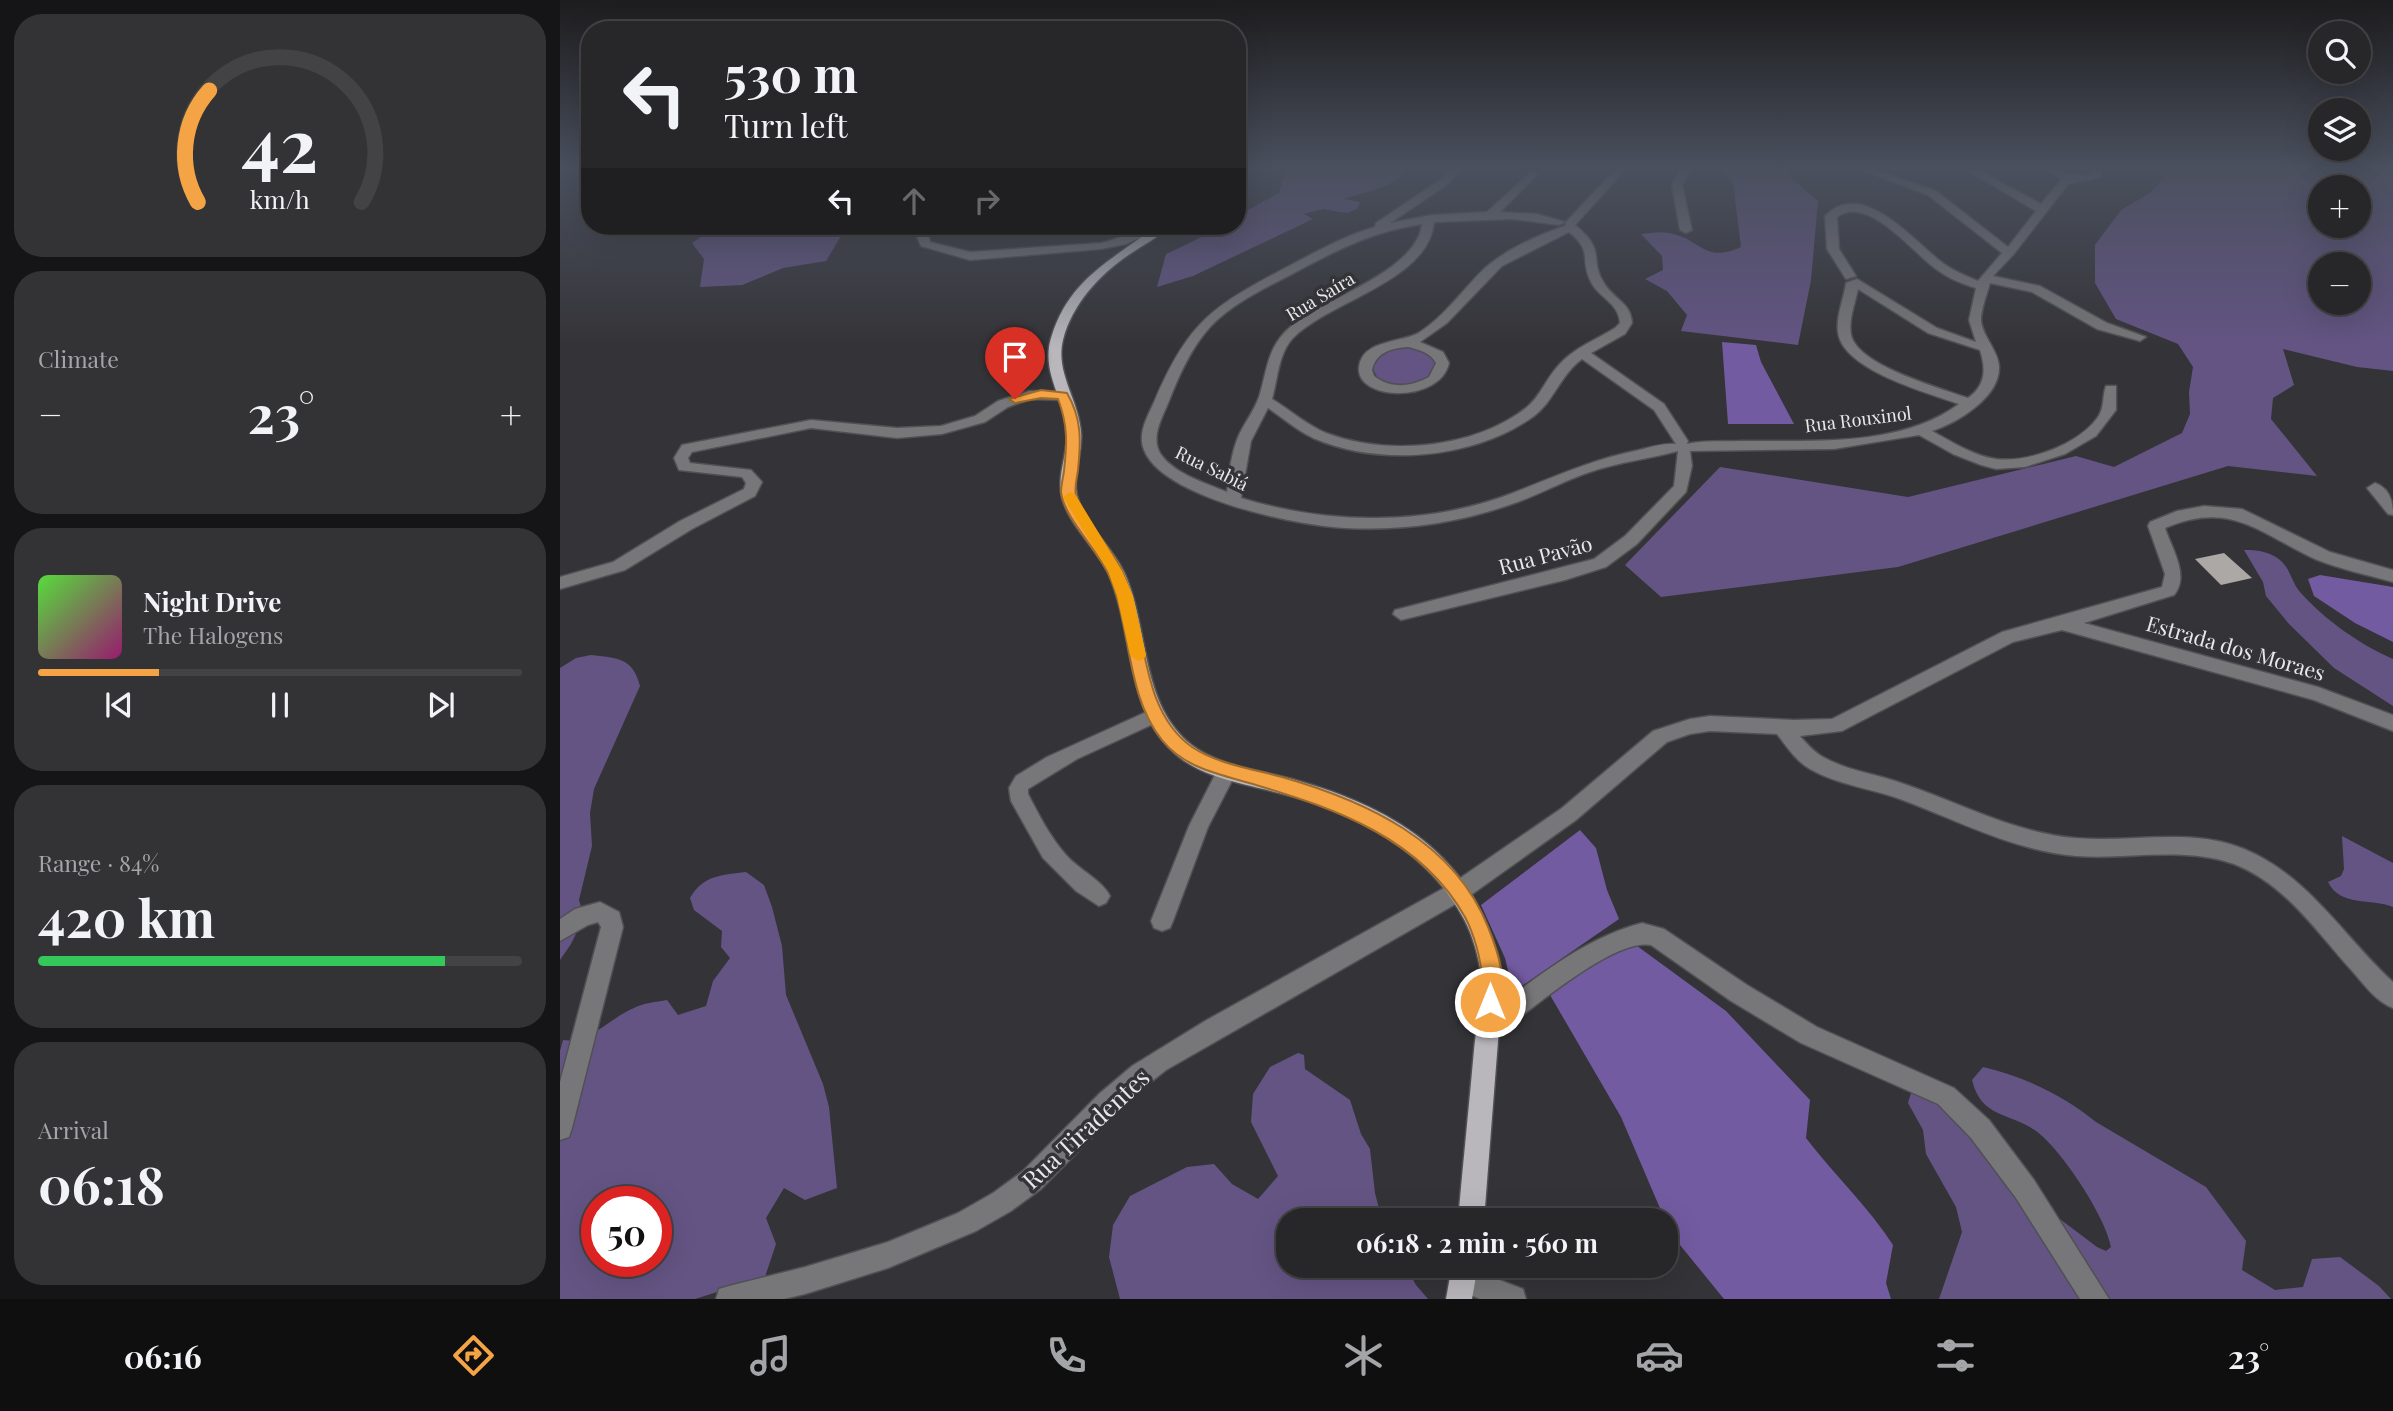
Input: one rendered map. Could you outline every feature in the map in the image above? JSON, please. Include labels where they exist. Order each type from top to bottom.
[{"type":"main road","points":[[1149,235],[1099,272],[1070,309],[1055,350],[1057,374],[1073,419],[1075,435],[1068,493],[1074,508],[1115,571],[1125,596],[1145,685],[1155,715],[1168,736],[1185,752],[1227,771],[1297,789],[1370,818],[1409,840],[1432,860],[1459,891],[1474,915],[1486,945],[1492,977],[1472,1208]]},
{"type":"street","points":[[1371,231],[1375,229]]},
{"type":"street","name":"Rua Sabiá","points":[[1385,229],[1371,231],[1335,246],[1234,300],[1204,326],[1179,365],[1150,429],[1149,438],[1154,455],[1162,466],[1175,475],[1233,501],[1286,518],[1362,523],[1427,519],[1497,504],[1585,469],[1618,459],[1682,447]]},
{"type":"street","name":"Rua Saíra","points":[[1233,501],[1243,444],[1265,400],[1273,362],[1287,337],[1312,318],[1367,289],[1398,266],[1429,229]]},
{"type":"street","points":[[1408,343],[1429,334],[1442,324],[1490,270],[1514,253],[1559,229]]},
{"type":"street","points":[[1265,400],[1308,429],[1343,443],[1383,449],[1430,448],[1478,436],[1524,416],[1541,401],[1561,370],[1620,331],[1626,318],[1623,310],[1597,282],[1593,251],[1588,242],[1565,229]]},
{"type":"street","points":[[1832,229],[1833,249],[1855,280],[1915,322],[1964,341],[1982,342]]},
{"type":"street","points":[[1895,229],[1945,270],[1983,282],[2036,289],[2102,326],[2140,337]]},
{"type":"street","points":[[1980,229],[1995,240],[2013,248]]},
{"type":"street","points":[[1983,282],[2027,229]]},
{"type":"street","points":[[922,235],[925,244],[974,256],[1111,245],[1137,235]]},
{"type":"street","points":[[1855,280],[1844,316],[1844,334],[1847,344],[1855,353],[1888,371],[1970,403]]},
{"type":"street","name":"Rua Rouxinol","points":[[1682,447],[1808,446],[1882,439],[1922,431],[1944,422],[1970,403],[1988,384],[1992,366],[1975,320],[1983,282]]},
{"type":"street","points":[[1438,353],[1424,345],[1388,345],[1369,356],[1364,363],[1365,372],[1370,379],[1392,388],[1419,387],[1440,376],[1444,368],[1443,360],[1434,338],[1442,324]]},
{"type":"street","points":[[1582,354],[1659,407],[1675,428],[1682,447]]},
{"type":"street","points":[[1922,431],[1974,458],[1999,465],[2023,464],[2061,450],[2090,433],[2109,411],[2112,389]]},
{"type":"street","points":[[560,583],[619,566],[686,525],[750,492],[754,482],[746,473],[684,467],[681,457],[687,448],[811,424],[897,433],[942,430],[981,419],[1003,404],[1029,395],[1063,396]]},
{"type":"street","name":"Rua Pavão","points":[[1401,614],[1600,563],[1631,540],[1681,488],[1682,447]]},
{"type":"street","points":[[2375,488],[2393,510]]},
{"type":"street","name":"Rua Tiradentes","points":[[729,1299],[820,1277],[906,1247],[980,1214],[1010,1197],[1032,1180],[1122,1090],[1158,1062],[1459,891],[1565,818],[1613,779],[1640,751],[1670,732],[1687,727],[1737,724],[1783,728],[1835,726],[2008,637],[2063,623],[2171,588],[2173,574],[2156,526],[2182,515],[2204,511],[2237,513],[2324,556],[2393,576]]},
{"type":"street","name":"Estrada dos Moraes","points":[[2063,623],[2318,694],[2393,723]]},
{"type":"street","points":[[1099,896],[1073,878],[1051,855],[1018,794],[1018,789],[1024,780],[1155,715]]},
{"type":"street","points":[[1783,728],[1805,754],[1821,765],[1902,791],[2024,836],[2076,847],[2207,849],[2236,856],[2258,866],[2302,897],[2393,997]]},
{"type":"street","points":[[1162,921],[1199,826],[1227,771]]},
{"type":"street","points":[[560,931],[591,914],[600,912],[611,919],[610,944],[560,1128]]},
{"type":"street","points":[[1489,1027],[1565,971],[1616,940],[1642,933],[1656,936],[1739,993],[1809,1035],[1946,1096],[1980,1129],[2025,1189],[2095,1299]]},
{"type":"street","points":[[1462,1281],[1513,1299]]},
{"type":"shaded area","points":[[1246,229],[1293,229],[1193,276],[1157,287],[1166,254],[1206,235],[1246,235]]},
{"type":"shaded area","points":[[1739,229],[1816,229],[1811,280],[1798,345],[1681,331],[1687,315],[1667,291],[1645,279],[1663,270],[1662,256],[1641,234],[1669,233],[1711,252],[1729,252],[1741,247]]},
{"type":"shaded area","points":[[2107,229],[2308,229],[2308,238],[2371,238],[2371,229],[2393,229],[2393,371],[2357,367],[2283,349],[2294,385],[2273,398],[2271,419],[2317,476],[2228,466],[1898,567],[1661,597],[1625,565],[1720,467],[1908,497],[2076,456],[2114,467],[2182,433],[2190,414],[2189,392],[2193,367],[2178,344],[2116,319],[2095,283],[2095,245]]},
{"type":"shaded area","points":[[703,235],[842,235],[826,261],[783,268],[742,285],[700,287],[704,259],[692,243]]},
{"type":"shaded area","points":[[1722,342],[1756,345],[1761,362],[1794,424],[1728,424]]},
{"type":"shaded area","points":[[1409,345],[1436,355],[1437,373],[1408,385],[1393,385],[1378,379],[1371,365],[1377,356],[1387,350]]},
{"type":"shaded area","points":[[2244,550],[2263,552],[2280,560],[2300,592],[2331,622],[2355,639],[2393,659],[2393,706],[2334,668],[2289,624],[2266,596],[2263,582]]},
{"type":"shaded area","points":[[2320,575],[2393,587],[2393,642],[2355,623],[2314,596],[2308,579]]},
{"type":"shaded area","points":[[591,655],[616,658],[628,664],[637,676],[640,686],[594,789],[590,813],[592,846],[579,900],[584,917],[560,960],[560,668],[576,658]]},
{"type":"shaded area","points":[[1580,830],[1596,848],[1607,890],[1619,919],[1513,992],[1505,958],[1481,905]]},
{"type":"shaded area","points":[[2342,836],[2393,863],[2393,907],[2348,899],[2333,890],[2328,882],[2341,876],[2344,869]]},
{"type":"shaded area","points":[[746,872],[764,885],[782,946],[786,995],[823,1084],[829,1107],[837,1188],[805,1200],[784,1188],[766,1218],[776,1244],[765,1277],[695,1299],[560,1299],[560,1051],[563,1040],[582,1038],[625,1012],[645,1004],[667,1000],[678,1015],[706,1006],[713,981],[730,958],[721,947],[722,931],[694,910],[690,898],[707,880]]},
{"type":"shaded area","points":[[1633,943],[1726,1011],[1810,1100],[1806,1138],[1873,1217],[1893,1245],[1886,1283],[1891,1299],[1724,1299],[1678,1243],[1678,1208],[1660,1208],[1621,1117],[1550,995],[1585,963]]},
{"type":"shaded area","points":[[1298,1053],[1304,1055],[1305,1069],[1350,1100],[1361,1134],[1370,1149],[1379,1208],[1276,1208],[1276,1278],[1412,1278],[1428,1299],[1120,1299],[1109,1257],[1113,1225],[1130,1196],[1187,1167],[1214,1164],[1232,1184],[1258,1199],[1278,1176],[1251,1122],[1253,1094],[1270,1067]]},
{"type":"shaded area","points":[[1983,1067],[2028,1082],[2057,1096],[2206,1187],[2246,1241],[2242,1270],[2275,1290],[2303,1287],[2312,1259],[2340,1257],[2379,1286],[2391,1299],[1939,1299],[1962,1232],[1956,1207],[1926,1154],[1923,1130],[1908,1103],[1911,1093],[1930,1095],[2044,1207],[2097,1247],[2106,1251],[2111,1247],[2092,1202],[2058,1153],[2036,1131],[1997,1113],[1982,1101],[1972,1080]]},
{"type":"building","points":[[2224,553],[2252,578],[2221,585],[2195,559]]},
{"type":"slow traffic","points":[[1070,497],[1074,508],[1115,571],[1125,596],[1138,655]]},
{"type":"route","points":[[1015,399],[1041,394],[1063,396],[1073,419],[1075,435],[1068,493],[1074,508],[1115,571],[1125,596],[1145,685],[1155,715],[1168,736],[1185,752],[1205,763],[1297,789],[1370,818],[1409,840],[1432,860],[1459,891],[1474,915],[1486,945],[1492,977],[1490,1002]]}]
